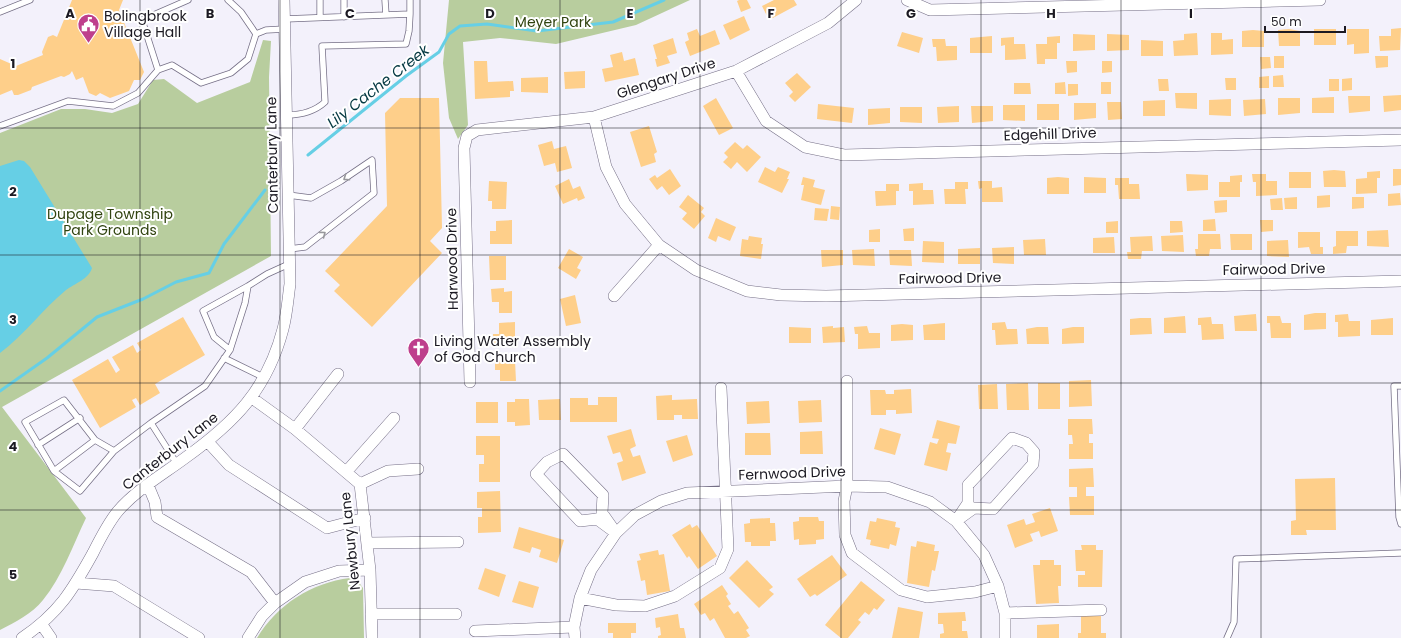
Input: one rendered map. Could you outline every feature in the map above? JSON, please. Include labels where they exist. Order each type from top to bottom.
[{"type":"street","name":"Canterbury Lane","points":[[22,638],[42,625],[61,605],[76,583],[118,511],[148,485],[208,442],[231,421],[252,398],[270,364],[283,328],[290,284],[288,249],[284,0]]},
{"type":"street","name":"Glengary Drive","points":[[467,136],[477,130],[594,117],[736,71],[828,23],[856,0]]},
{"type":"street","points":[[907,0],[930,10],[956,10],[1320,0]]},
{"type":"street","name":"Edgehill Drive","points":[[736,71],[766,121],[805,147],[844,155],[1401,140]]},
{"type":"street","name":"Fairwood Drive","points":[[594,117],[606,167],[625,204],[659,245],[696,270],[747,291],[781,296],[1401,281]]},
{"type":"street","name":"Harwood Drive","points":[[467,136],[464,148],[470,382]]},
{"type":"street","points":[[614,296],[659,245]]},
{"type":"street","points":[[295,429],[338,374]]},
{"type":"street","points":[[847,381],[847,486],[844,501],[845,535],[852,553],[901,590],[927,596],[975,592],[998,586]]},
{"type":"street","points":[[580,598],[616,605],[645,606],[675,596],[720,568],[728,549],[721,388]]},
{"type":"street","name":"Newbury Lane","points":[[252,398],[295,429],[347,471],[360,484],[368,543],[372,638]]},
{"type":"street","points":[[347,471],[394,418]]},
{"type":"street","points":[[1012,438],[1026,443],[1034,452],[1033,464],[993,509],[974,508],[956,521],[968,503],[968,485],[1012,438]]},
{"type":"street","points":[[208,442],[229,465],[327,528],[365,518]]},
{"type":"street","points":[[563,454],[603,495],[602,513],[616,533],[597,519],[580,522],[536,474],[547,462],[563,454]]},
{"type":"street","points":[[360,484],[388,471],[418,468]]},
{"type":"street","points":[[148,485],[155,502],[157,517],[251,572],[275,603]]},
{"type":"street","name":"Fernwood Drive","points":[[575,633],[580,598],[591,570],[616,533],[635,515],[661,501],[687,493],[725,490],[847,486],[887,487],[930,502],[956,521],[984,555],[998,586],[1005,613],[1005,638]]},
{"type":"street","points":[[368,543],[458,542]]},
{"type":"street","points":[[248,638],[262,616],[275,603],[305,582],[339,571],[370,570]]},
{"type":"street","points":[[76,583],[114,586],[199,638]]},
{"type":"street","points":[[1005,613],[1101,610]]},
{"type":"street","points":[[371,614],[456,614]]},
{"type":"street","points":[[42,625],[51,638]]},
{"type":"street","points":[[475,631],[575,633]]},
{"type":"lane","points":[[0,12],[30,0]]},
{"type":"lane","points":[[158,70],[142,20],[188,0]]},
{"type":"lane","points":[[228,0],[240,11],[256,34]]},
{"type":"lane","points":[[320,0],[320,18]]},
{"type":"lane","points":[[344,0],[344,17]]},
{"type":"lane","points":[[385,0],[386,15]]},
{"type":"lane","points":[[287,114],[299,115],[317,108],[325,102],[322,46],[406,44],[409,31],[410,0]]},
{"type":"lane","points":[[256,34],[285,24],[320,18],[410,14]]},
{"type":"lane","points":[[0,126],[68,101],[113,106],[138,93],[158,70],[172,65],[201,83],[231,72],[248,60],[256,34]]},
{"type":"lane","points":[[288,195],[311,198],[341,181],[372,160],[374,193],[305,247],[288,249]]},
{"type":"lane","points":[[230,350],[214,337],[203,311],[267,274],[289,264]]},
{"type":"lane","points":[[114,451],[95,440],[80,418],[64,400],[25,422],[54,471],[80,491],[114,451],[151,423],[205,386],[230,350],[245,303],[248,286]]},
{"type":"lane","points":[[224,358],[263,377]]},
{"type":"lane","points":[[1401,386],[1394,386],[1399,517],[1401,524]]},
{"type":"lane","points":[[38,445],[80,418]]},
{"type":"lane","points":[[151,423],[177,464]]},
{"type":"lane","points":[[54,471],[95,440]]},
{"type":"lane","points":[[1226,638],[1234,622],[1236,559],[1401,553]]},
{"type":"green space","name":"Meyer Park","points":[[449,0],[690,0],[636,25],[556,44],[500,38],[463,42],[468,125],[458,139],[449,118],[443,63]]},
{"type":"green space","name":"Dupage Township Park Grounds","points":[[263,40],[271,41],[269,77],[271,256],[2,407],[86,518],[62,571],[50,591],[39,605],[29,614],[0,630],[0,133],[61,109],[85,109],[112,113],[138,104],[153,80],[164,79],[197,103],[250,82]]},
{"type":"green space","points":[[350,578],[358,581],[363,588],[364,638],[257,638],[275,615],[285,605],[297,597],[322,585]]},
{"type":"water","points":[[19,160],[24,161],[30,167],[92,268],[88,275],[58,297],[9,346],[0,353],[0,166]]},
{"type":"building","name":"Bolingbrook Village Hall","points":[[72,0],[123,0],[119,10],[144,72],[140,80],[134,80],[129,91],[110,98],[100,93],[96,96],[89,93],[83,77],[76,80],[72,71],[64,77],[61,76],[32,87],[31,90],[18,95],[14,95],[12,90],[0,95],[0,59],[16,66],[43,55],[42,52],[48,37],[53,35],[57,37]]},
{"type":"building","points":[[747,0],[751,8],[741,12],[737,1]]},
{"type":"building","points":[[774,0],[794,0],[797,5],[769,20],[762,6]]},
{"type":"building","points":[[744,16],[750,30],[730,40],[723,25]]},
{"type":"building","points":[[1401,28],[1400,50],[1380,51],[1379,36],[1391,36],[1391,29]]},
{"type":"building","points":[[697,29],[700,36],[715,30],[720,44],[690,56],[685,42],[689,40],[687,33]]},
{"type":"building","points":[[1289,29],[1300,31],[1300,46],[1279,46],[1278,30]]},
{"type":"building","points":[[1314,29],[1336,29],[1336,45],[1314,45]]},
{"type":"building","points":[[1347,29],[1369,29],[1369,53],[1354,54],[1354,44],[1347,45]]},
{"type":"building","points":[[1242,31],[1264,31],[1264,47],[1242,47]]},
{"type":"building","points":[[902,32],[923,38],[919,53],[897,46]]},
{"type":"building","points":[[1197,33],[1198,55],[1174,56],[1173,41],[1184,40],[1184,34]]},
{"type":"building","points":[[1211,33],[1222,33],[1222,40],[1233,39],[1233,54],[1211,55]]},
{"type":"building","points":[[1073,34],[1095,35],[1095,50],[1073,51]]},
{"type":"building","points":[[1107,34],[1129,35],[1129,50],[1107,51]]},
{"type":"building","points":[[992,36],[992,53],[970,53],[970,38]]},
{"type":"building","points":[[1060,36],[1060,43],[1057,43],[1057,59],[1045,59],[1045,64],[1037,64],[1036,44],[1047,44],[1047,37]]},
{"type":"building","points":[[1014,37],[1014,44],[1025,44],[1026,59],[1005,60],[1005,45],[1001,46],[1001,38]]},
{"type":"building","points":[[673,38],[677,53],[667,56],[670,63],[657,67],[655,59],[657,59],[653,45]]},
{"type":"building","points":[[932,39],[945,39],[946,46],[957,46],[957,60],[937,61],[936,47],[933,47]]},
{"type":"building","points":[[1141,40],[1163,41],[1163,56],[1141,56]]},
{"type":"building","points":[[622,52],[624,61],[635,58],[639,75],[605,82],[602,69],[613,67],[610,55]]},
{"type":"building","points":[[1274,56],[1284,56],[1284,68],[1274,68]]},
{"type":"building","points":[[1375,56],[1388,56],[1388,67],[1376,68]]},
{"type":"building","points":[[1260,57],[1270,57],[1271,68],[1261,69]]},
{"type":"building","points":[[474,61],[487,61],[488,82],[513,81],[514,91],[510,91],[510,97],[475,99]]},
{"type":"building","points":[[1066,61],[1077,61],[1077,72],[1067,73]]},
{"type":"building","points":[[1102,61],[1112,61],[1112,72],[1102,73]]},
{"type":"building","points":[[585,71],[585,88],[565,89],[564,72]]},
{"type":"building","points":[[797,73],[811,87],[795,102],[789,96],[793,92],[785,83]]},
{"type":"building","points":[[1283,75],[1284,87],[1273,87],[1273,76]]},
{"type":"building","points":[[1269,76],[1269,88],[1259,88],[1259,77]]},
{"type":"building","points":[[548,77],[548,93],[521,92],[521,78]]},
{"type":"building","points":[[1225,78],[1236,78],[1236,90],[1226,90]]},
{"type":"building","points":[[1352,78],[1352,90],[1342,91],[1342,79]]},
{"type":"building","points":[[1158,79],[1168,79],[1169,91],[1159,91]]},
{"type":"building","points":[[1329,79],[1339,79],[1339,91],[1329,91]]},
{"type":"building","points":[[1065,82],[1066,94],[1055,94],[1055,83]]},
{"type":"building","points":[[1101,82],[1111,82],[1111,94],[1101,94]]},
{"type":"building","points":[[1014,83],[1030,83],[1031,94],[1014,94]]},
{"type":"building","points":[[1068,84],[1078,84],[1078,95],[1068,96]]},
{"type":"building","points":[[1175,93],[1197,93],[1197,109],[1176,108]]},
{"type":"building","points":[[1401,95],[1401,110],[1384,112],[1383,96]]},
{"type":"building","points":[[1348,96],[1370,96],[1370,111],[1349,113]]},
{"type":"building","points":[[1334,97],[1334,113],[1312,113],[1312,98]]},
{"type":"building","points":[[400,98],[439,98],[442,228],[430,241],[442,253],[372,327],[334,291],[340,285],[325,271],[387,206],[385,113]]},
{"type":"building","points":[[716,98],[733,128],[719,135],[703,106]]},
{"type":"building","points":[[1278,98],[1300,98],[1300,113],[1278,115]]},
{"type":"building","points":[[1231,99],[1231,116],[1209,115],[1209,100]]},
{"type":"building","points":[[1265,99],[1266,114],[1244,116],[1243,100]]},
{"type":"building","points":[[1165,100],[1165,116],[1143,116],[1143,101]]},
{"type":"building","points":[[1107,102],[1121,102],[1122,119],[1108,120]]},
{"type":"building","points":[[1074,103],[1096,103],[1096,118],[1074,120]]},
{"type":"building","points":[[818,104],[854,108],[852,123],[817,119]]},
{"type":"building","points":[[1037,104],[1059,104],[1059,120],[1037,120]]},
{"type":"building","points":[[1003,105],[1025,105],[1025,121],[1003,120]]},
{"type":"building","points":[[959,106],[959,122],[938,123],[937,107]]},
{"type":"building","points":[[971,106],[993,106],[993,121],[972,123]]},
{"type":"building","points":[[900,107],[922,107],[922,123],[900,122]]},
{"type":"building","points":[[890,108],[890,123],[868,125],[868,109]]},
{"type":"building","points":[[649,126],[657,152],[654,154],[656,162],[641,167],[630,132]]},
{"type":"building","points":[[552,141],[554,149],[566,146],[572,168],[557,172],[555,163],[544,166],[538,145]]},
{"type":"building","points":[[735,142],[743,149],[747,145],[761,157],[747,172],[737,162],[731,169],[723,162],[728,157],[724,153]]},
{"type":"building","points":[[765,167],[775,172],[778,167],[790,172],[787,179],[789,179],[782,193],[758,182]]},
{"type":"building","points":[[670,169],[681,186],[669,195],[662,186],[657,190],[649,179],[655,175],[657,178]]},
{"type":"building","points":[[1393,169],[1401,169],[1401,185],[1393,186]]},
{"type":"building","points":[[1323,171],[1345,171],[1346,187],[1324,187]]},
{"type":"building","points":[[1380,171],[1380,178],[1377,178],[1377,193],[1356,194],[1356,179],[1367,178],[1367,172]]},
{"type":"building","points":[[1289,172],[1311,172],[1311,188],[1289,188]]},
{"type":"building","points":[[1186,174],[1208,175],[1208,190],[1187,191]]},
{"type":"building","points":[[1252,174],[1266,174],[1266,181],[1277,181],[1277,195],[1256,196],[1256,182],[1253,182]]},
{"type":"building","points":[[1242,175],[1242,182],[1240,182],[1240,197],[1219,197],[1219,182],[1230,182],[1230,176]]},
{"type":"building","points":[[803,177],[815,180],[813,187],[825,190],[821,205],[801,200],[804,185],[801,185]]},
{"type":"building","points":[[1084,177],[1106,178],[1106,193],[1084,193]]},
{"type":"building","points":[[1047,178],[1069,178],[1069,194],[1047,194]]},
{"type":"building","points":[[1115,178],[1129,178],[1129,184],[1139,184],[1140,199],[1119,199],[1118,185],[1115,185]]},
{"type":"building","points":[[569,179],[573,189],[580,186],[585,198],[578,201],[577,198],[563,204],[555,186]]},
{"type":"building","points":[[489,181],[507,182],[506,209],[492,209],[492,201],[488,201]]},
{"type":"building","points":[[978,181],[992,181],[992,188],[1002,187],[1003,202],[982,202],[982,188],[979,189]]},
{"type":"building","points":[[955,182],[968,182],[968,189],[965,189],[966,204],[945,204],[944,189],[955,189]]},
{"type":"building","points":[[923,183],[923,190],[933,190],[934,204],[913,205],[913,191],[909,191],[909,184]]},
{"type":"building","points":[[886,184],[899,184],[899,191],[896,191],[896,205],[876,206],[875,191],[886,191]]},
{"type":"building","points":[[1400,193],[1401,205],[1388,206],[1388,194]]},
{"type":"building","points":[[688,195],[704,208],[701,212],[705,216],[694,229],[682,219],[687,213],[679,207]]},
{"type":"building","points":[[1330,195],[1330,207],[1317,208],[1317,196]]},
{"type":"building","points":[[1297,197],[1297,209],[1285,209],[1284,198]]},
{"type":"building","points":[[1352,197],[1364,197],[1364,208],[1352,209]]},
{"type":"building","points":[[1282,198],[1283,210],[1271,210],[1270,199]]},
{"type":"building","points":[[1227,200],[1227,212],[1215,213],[1214,201]]},
{"type":"building","points":[[831,206],[840,207],[839,220],[830,219]]},
{"type":"building","points":[[815,208],[829,209],[827,221],[814,220]]},
{"type":"building","points":[[716,218],[736,227],[730,241],[718,236],[716,242],[708,238]]},
{"type":"building","points":[[1215,219],[1216,231],[1203,231],[1203,220]]},
{"type":"building","points":[[512,220],[512,244],[490,244],[490,231],[496,231],[496,221]]},
{"type":"building","points":[[1260,220],[1273,220],[1273,231],[1261,232]]},
{"type":"building","points":[[1118,221],[1118,233],[1106,233],[1106,222]]},
{"type":"building","points":[[1170,221],[1182,221],[1183,232],[1170,233]]},
{"type":"building","points":[[914,228],[914,241],[904,241],[903,229]]},
{"type":"building","points":[[880,229],[880,242],[869,242],[869,230]]},
{"type":"building","points":[[1388,230],[1389,247],[1367,246],[1367,231]]},
{"type":"building","points":[[1336,231],[1358,231],[1358,246],[1347,246],[1346,253],[1333,254],[1333,247],[1336,246]]},
{"type":"building","points":[[1298,232],[1320,232],[1320,247],[1323,247],[1323,254],[1311,254],[1309,247],[1298,248]]},
{"type":"building","points":[[1198,234],[1220,234],[1221,249],[1210,249],[1209,256],[1196,256],[1195,249],[1198,249]]},
{"type":"building","points":[[1230,234],[1252,234],[1252,250],[1231,250]]},
{"type":"building","points":[[1183,235],[1184,252],[1162,251],[1161,236]]},
{"type":"building","points":[[749,236],[762,238],[761,244],[763,244],[761,259],[740,256],[742,239],[748,240]]},
{"type":"building","points":[[1152,236],[1153,251],[1142,251],[1141,259],[1128,259],[1127,252],[1131,252],[1130,237]]},
{"type":"building","points":[[1114,237],[1115,253],[1093,253],[1093,238]]},
{"type":"building","points":[[1045,239],[1046,255],[1024,255],[1023,240]]},
{"type":"building","points":[[1288,240],[1289,257],[1267,256],[1267,241]]},
{"type":"building","points":[[923,241],[944,242],[944,263],[922,262]]},
{"type":"building","points":[[1014,247],[1014,264],[993,263],[992,248]]},
{"type":"building","points":[[980,248],[980,264],[958,264],[958,249]]},
{"type":"building","points":[[569,249],[583,257],[577,268],[581,270],[576,279],[558,268]]},
{"type":"building","points":[[874,249],[875,266],[853,265],[852,250]]},
{"type":"building","points":[[821,250],[843,250],[843,265],[822,267]]},
{"type":"building","points":[[889,250],[911,250],[912,266],[890,265]]},
{"type":"building","points":[[489,256],[506,256],[506,280],[490,280]]},
{"type":"building","points":[[504,288],[504,292],[512,291],[512,313],[499,313],[499,302],[492,302],[491,289]]},
{"type":"building","points":[[575,295],[581,323],[566,326],[560,299]]},
{"type":"building","points":[[1326,313],[1326,329],[1304,330],[1304,315]]},
{"type":"building","points":[[1256,314],[1257,331],[1235,331],[1234,316]]},
{"type":"building","points":[[1348,314],[1349,321],[1360,321],[1360,336],[1338,337],[1338,322],[1335,322],[1335,315]]},
{"type":"building","points":[[1185,316],[1186,333],[1164,333],[1164,318]]},
{"type":"building","points":[[1267,316],[1280,316],[1282,323],[1291,323],[1291,338],[1271,338],[1270,323],[1267,323]]},
{"type":"building","points":[[183,317],[205,355],[155,384],[160,393],[140,405],[136,398],[132,400],[136,407],[100,428],[72,380],[108,359],[116,373],[120,370],[112,357],[133,345],[137,353],[141,350],[137,343]]},
{"type":"building","points":[[1211,317],[1212,324],[1223,324],[1224,339],[1202,340],[1201,325],[1198,325],[1198,318]]},
{"type":"building","points":[[1151,318],[1152,334],[1130,335],[1130,319]]},
{"type":"building","points":[[1393,318],[1393,335],[1371,335],[1371,320]]},
{"type":"building","points":[[515,322],[515,344],[500,344],[500,347],[493,347],[493,334],[499,334],[499,323]]},
{"type":"building","points":[[1005,322],[1007,329],[1017,329],[1018,344],[996,345],[995,330],[992,330],[992,323]]},
{"type":"building","points":[[945,323],[945,340],[924,340],[923,325]]},
{"type":"building","points":[[891,325],[913,325],[913,340],[891,341]]},
{"type":"building","points":[[833,326],[833,328],[844,327],[845,342],[823,343],[822,327]]},
{"type":"building","points":[[867,326],[869,333],[880,333],[880,348],[858,349],[858,334],[855,334],[854,327]]},
{"type":"building","points":[[789,327],[811,328],[811,343],[789,343]]},
{"type":"building","points":[[1048,327],[1049,344],[1027,344],[1026,329]]},
{"type":"building","points":[[1084,327],[1084,343],[1062,344],[1062,329]]},
{"type":"building","points":[[495,361],[515,361],[516,381],[500,381],[500,370],[495,370]]},
{"type":"building","points":[[1091,380],[1092,406],[1069,407],[1069,381]]},
{"type":"building","points":[[1028,383],[1029,410],[1007,410],[1006,384]]},
{"type":"building","points":[[1038,383],[1060,383],[1060,409],[1038,409]]},
{"type":"building","points":[[997,384],[998,409],[979,409],[978,385]]},
{"type":"building","points":[[911,389],[912,413],[896,414],[896,410],[886,410],[886,415],[871,415],[870,390],[885,390],[886,394],[894,394],[894,390]]},
{"type":"building","points":[[672,395],[672,400],[697,399],[698,419],[682,419],[682,415],[674,415],[674,420],[657,420],[656,396]]},
{"type":"building","points":[[598,397],[617,397],[617,422],[570,422],[570,398],[588,398],[588,405],[598,405]]},
{"type":"building","points":[[515,399],[529,399],[530,425],[515,426],[515,422],[507,422],[507,402],[515,402]]},
{"type":"building","points":[[560,399],[561,420],[539,420],[538,400]]},
{"type":"building","points":[[821,400],[822,422],[799,423],[798,401]]},
{"type":"building","points":[[769,401],[770,423],[747,424],[746,402]]},
{"type":"building","points":[[476,402],[498,402],[498,423],[476,423]]},
{"type":"building","points":[[1068,419],[1092,419],[1093,434],[1089,434],[1089,443],[1093,443],[1093,459],[1069,459],[1069,444],[1073,444],[1072,435],[1068,435]]},
{"type":"building","points":[[937,420],[960,426],[956,444],[948,443],[946,452],[951,453],[947,471],[924,465],[930,442],[937,444],[939,439],[932,438]]},
{"type":"building","points":[[880,428],[901,434],[895,455],[874,449]]},
{"type":"building","points":[[631,429],[636,446],[630,449],[633,457],[640,455],[646,473],[622,481],[617,463],[623,461],[620,452],[613,454],[607,436]]},
{"type":"building","points":[[822,431],[823,454],[800,454],[800,432]]},
{"type":"building","points":[[745,433],[770,433],[771,455],[745,455]]},
{"type":"building","points":[[687,435],[693,455],[673,462],[666,441]]},
{"type":"building","points":[[476,436],[500,436],[500,482],[479,482],[479,464],[484,464],[484,455],[476,455]]},
{"type":"building","points":[[1093,468],[1094,487],[1086,487],[1086,496],[1094,496],[1094,515],[1070,515],[1069,497],[1077,497],[1077,487],[1069,487],[1069,469]]},
{"type":"building","points":[[1335,478],[1336,530],[1306,530],[1307,535],[1291,535],[1291,521],[1296,520],[1295,479]]},
{"type":"building","points":[[500,491],[501,532],[478,533],[478,517],[482,517],[482,508],[477,508],[477,492]]},
{"type":"building","points":[[1050,508],[1058,531],[1041,537],[1039,531],[1030,534],[1033,541],[1015,548],[1007,525],[1024,519],[1026,525],[1035,522],[1032,514]]},
{"type":"building","points":[[799,517],[818,517],[819,521],[824,521],[824,539],[816,540],[816,544],[799,545],[799,539],[794,540],[793,522],[799,521]]},
{"type":"building","points":[[770,518],[770,523],[775,523],[776,541],[770,541],[770,546],[751,546],[751,542],[745,542],[744,524],[750,523],[750,519]]},
{"type":"building","points":[[877,518],[896,522],[895,527],[900,528],[896,546],[890,544],[889,549],[870,545],[871,540],[866,539],[870,521],[876,522]]},
{"type":"building","points":[[690,524],[692,528],[697,525],[717,556],[698,569],[689,556],[687,558],[672,535]]},
{"type":"building","points":[[519,527],[564,540],[557,563],[539,557],[541,550],[532,547],[530,553],[513,548]]},
{"type":"building","points":[[917,541],[935,545],[934,551],[939,551],[935,571],[932,570],[929,587],[907,583],[911,546],[916,547]]},
{"type":"building","points":[[1081,545],[1096,545],[1096,550],[1103,550],[1102,587],[1078,587],[1078,575],[1085,575],[1085,571],[1076,571],[1075,550],[1082,550]]},
{"type":"building","points":[[658,550],[659,555],[664,554],[670,591],[647,595],[645,580],[641,581],[637,561],[641,560],[639,554]]},
{"type":"building","points":[[832,555],[847,575],[817,596],[815,594],[810,597],[797,579]]},
{"type":"building","points":[[747,560],[773,587],[769,590],[774,594],[759,608],[729,578]]},
{"type":"building","points":[[1040,560],[1054,560],[1054,565],[1061,565],[1061,586],[1058,586],[1059,603],[1036,604],[1033,565],[1040,565]]},
{"type":"building","points":[[485,568],[506,575],[499,597],[478,589]]},
{"type":"building","points":[[519,581],[539,587],[533,608],[512,602]]},
{"type":"building","points":[[861,581],[885,600],[877,610],[874,608],[869,615],[865,612],[858,620],[861,622],[848,638],[841,638],[825,625]]},
{"type":"building","points":[[722,585],[728,594],[726,596],[731,604],[728,606],[734,614],[738,611],[749,628],[746,630],[750,636],[746,638],[725,638],[714,618],[710,621],[705,613],[701,615],[694,604]]},
{"type":"building","points":[[898,607],[923,612],[919,638],[892,638]]},
{"type":"building","points":[[965,612],[966,621],[962,621],[962,631],[967,631],[968,638],[940,638],[940,634],[944,633],[943,624],[938,624],[938,613]]},
{"type":"building","points":[[678,614],[680,628],[684,628],[686,638],[658,638],[658,636],[661,635],[660,627],[656,628],[655,618]]},
{"type":"building","points":[[1081,615],[1101,615],[1101,633],[1106,633],[1106,638],[1078,638],[1078,633],[1081,633]]},
{"type":"building","points":[[608,623],[636,623],[636,633],[631,633],[631,638],[613,638],[613,633],[608,633]]},
{"type":"building","points":[[1059,624],[1059,638],[1037,638],[1037,625]]},
{"type":"waterway","name":"Lily Cache Creek","points":[[308,155],[406,76],[439,52],[449,34],[460,26],[487,24],[537,31],[613,22],[664,0]]},
{"type":"waterway","name":"Lily Cache Creek","points":[[0,391],[47,358],[97,317],[143,299],[176,282],[209,273],[224,244],[265,190]]},
{"type":"place","name":"Bolingbrook Village Hall","points":[[89,44]]},
{"type":"place","name":"Living Water Assembly of God Church","points":[[418,368]]}]
